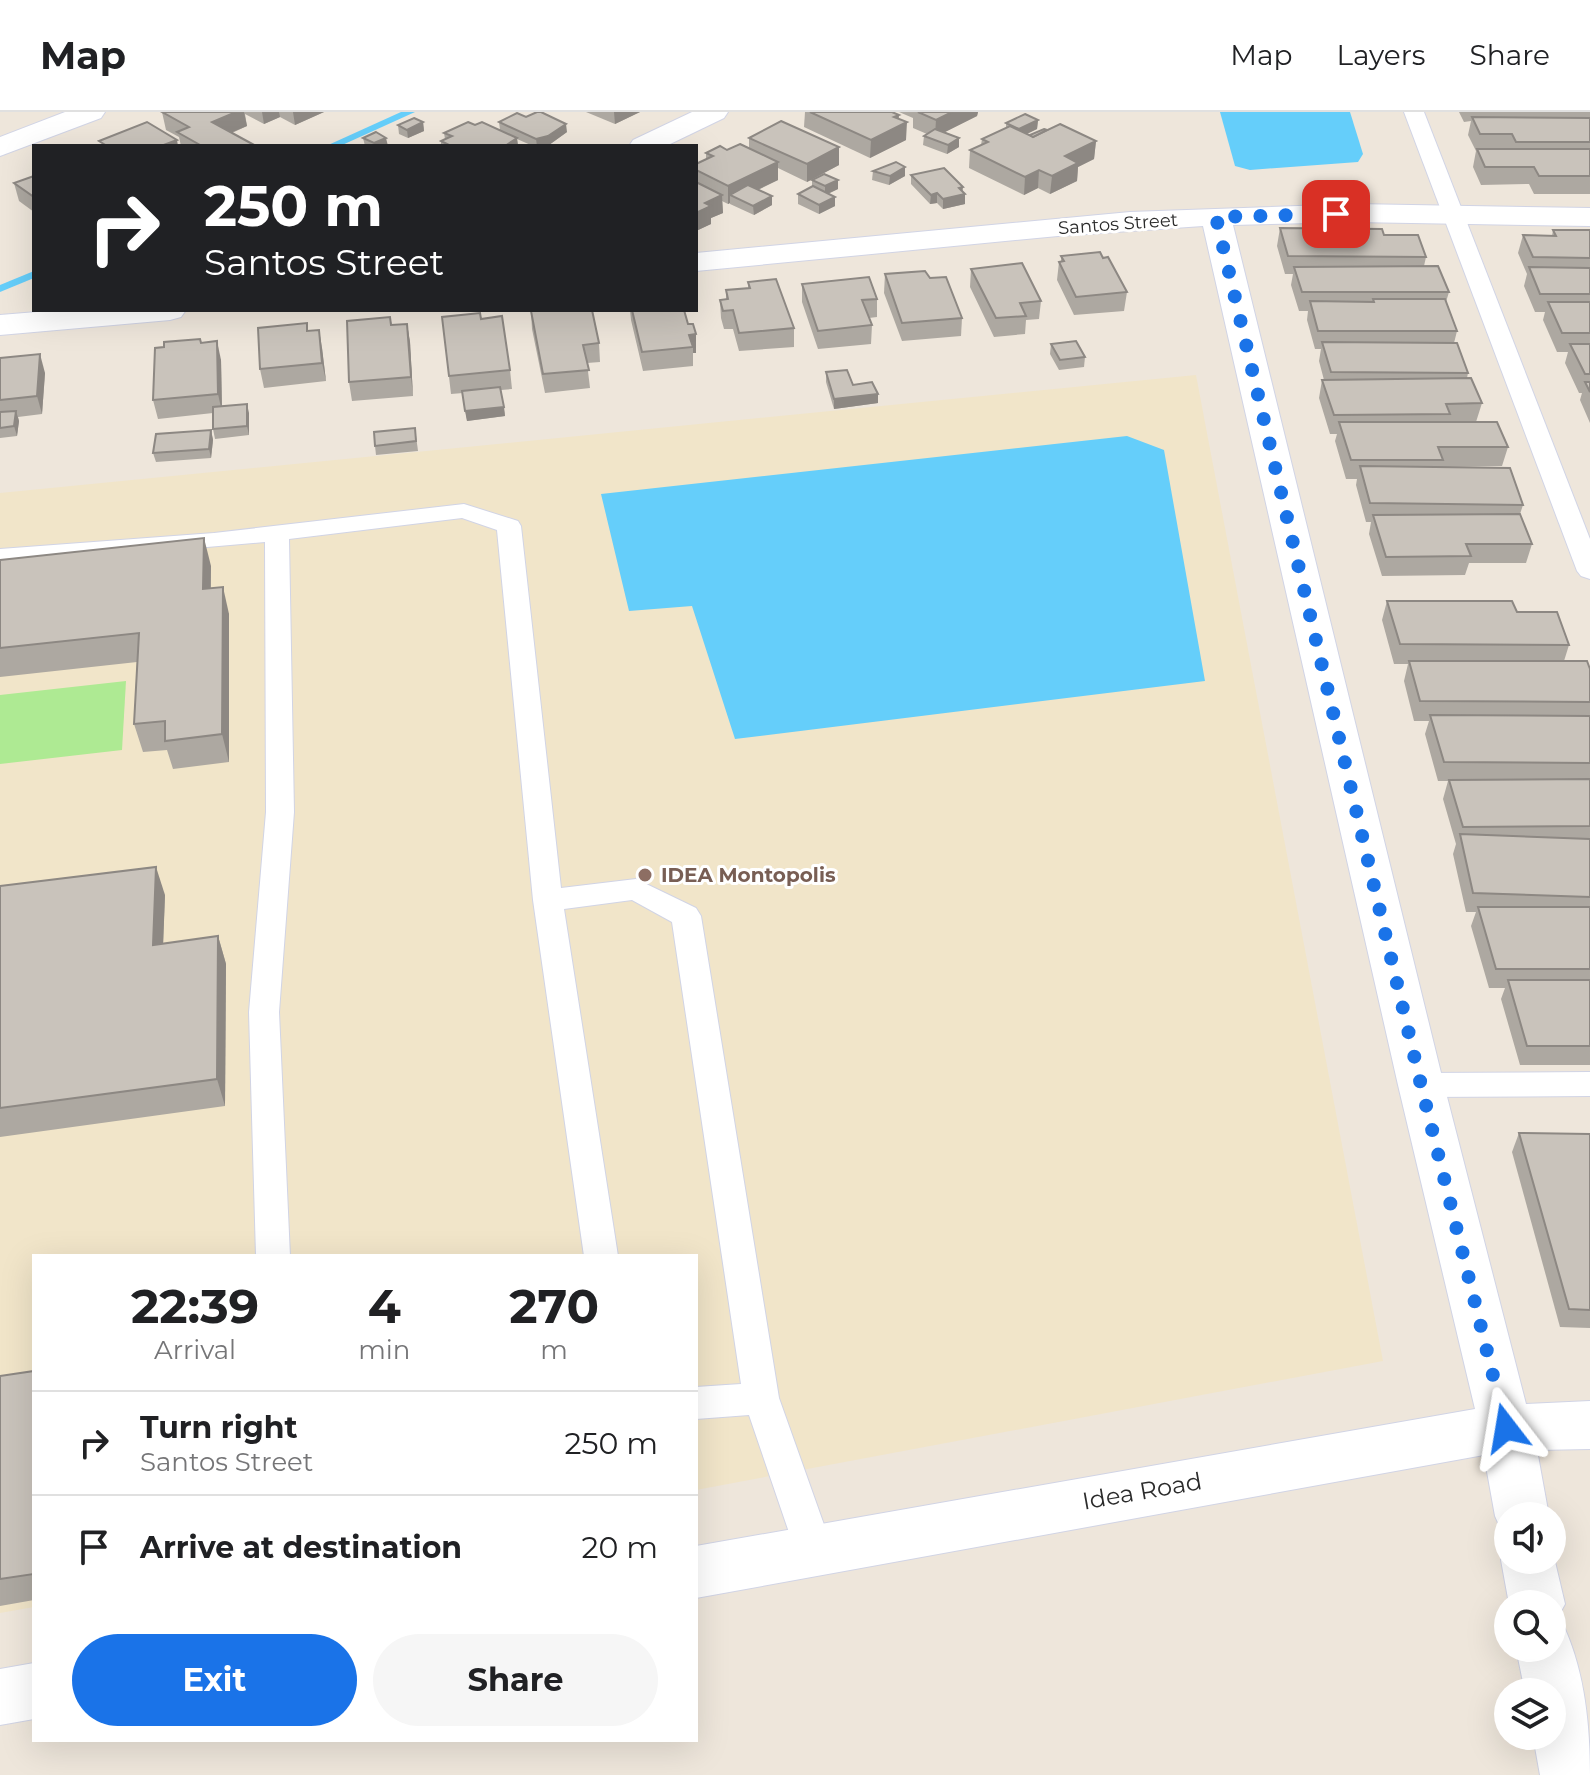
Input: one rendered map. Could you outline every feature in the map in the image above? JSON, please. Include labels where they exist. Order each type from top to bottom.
[{"type":"street","points":[[0,147],[91,112]]},
{"type":"street","points":[[647,144],[714,112]]},
{"type":"street","name":"Santos Street","points":[[698,262],[1216,217],[1277,214],[1590,217]]},
{"type":"street","points":[[1216,217],[1421,1085],[1506,1428],[1519,1502]]},
{"type":"street","points":[[0,325],[147,312]]},
{"type":"street","name":"Idea Road","points":[[698,1572],[1506,1428],[1590,1425]]},
{"type":"street","points":[[1548,1662],[1570,1775]]},
{"type":"street","points":[[0,1697],[32,1691]]},
{"type":"lane","points":[[1414,112],[1590,571]]},
{"type":"lane","points":[[0,557],[277,533],[464,511],[509,526],[548,900],[601,1254]]},
{"type":"lane","points":[[273,1254],[264,1012],[280,812],[277,533]]},
{"type":"lane","points":[[548,900],[636,889],[686,916],[761,1398],[814,1550]]},
{"type":"lane","points":[[1421,1085],[1590,1084]]},
{"type":"lane","points":[[698,1403],[761,1398]]},
{"type":"shaded area","name":"IDEA Montopolis","points":[[1196,375],[1383,1361],[698,1490],[698,1254],[32,1254],[32,1607],[0,1613],[0,493]]},
{"type":"green space","points":[[126,681],[122,750],[0,764],[0,695]]},
{"type":"water","points":[[1220,112],[1350,112],[1363,154],[1358,162],[1250,170],[1235,166]]},
{"type":"water","points":[[1127,436],[1164,450],[1205,681],[735,739],[692,606],[629,611],[601,494]]},
{"type":"building","points":[[162,112],[236,112],[212,122],[252,144],[198,144],[177,132],[189,127]]},
{"type":"building","points":[[537,112],[566,124],[548,136],[536,139],[499,122],[517,113],[526,117]]},
{"type":"building","points":[[810,112],[892,112],[899,115],[894,117],[907,122],[871,140]]},
{"type":"building","points":[[918,112],[952,112],[936,120]]},
{"type":"building","points":[[1025,114],[1038,120],[1019,129],[1006,123]]},
{"type":"building","points":[[1472,117],[1590,118],[1590,142],[1516,142],[1512,134],[1480,134]]},
{"type":"building","points":[[414,118],[423,122],[407,130],[398,125]]},
{"type":"building","points":[[781,121],[839,147],[807,164],[749,138]]},
{"type":"building","points":[[147,122],[177,140],[166,144],[104,144],[99,141]]},
{"type":"building","points":[[468,122],[475,125],[482,122],[517,138],[508,144],[447,144],[441,141],[452,136],[444,133]]},
{"type":"building","points":[[1060,124],[1096,141],[1065,156],[1078,163],[1052,176],[1039,170],[1025,177],[970,150],[988,142],[982,139],[1010,126],[1033,137]]},
{"type":"building","points":[[935,129],[959,138],[948,145],[924,136]]},
{"type":"building","points":[[1047,130],[1033,137],[1030,135]]},
{"type":"building","points":[[376,132],[386,138],[374,143],[363,138]]},
{"type":"building","points":[[740,144],[778,162],[728,186],[698,171],[698,163],[713,156],[706,153],[720,146],[727,150]]},
{"type":"building","points":[[1477,149],[1590,149],[1590,176],[1539,176],[1534,167],[1485,167]]},
{"type":"building","points":[[896,162],[905,167],[890,176],[873,171]]},
{"type":"building","points":[[944,168],[963,187],[959,188],[965,194],[943,199],[937,193],[931,195],[911,175]]},
{"type":"building","points":[[824,174],[838,180],[825,186],[812,180]]},
{"type":"building","points":[[32,177],[32,196],[14,183]]},
{"type":"building","points":[[698,183],[722,195],[705,203],[711,206],[698,212]]},
{"type":"building","points":[[748,185],[772,196],[753,206],[730,195]]},
{"type":"building","points":[[813,186],[835,197],[819,205],[798,194]]},
{"type":"building","points":[[1280,228],[1382,229],[1384,235],[1418,235],[1426,257],[1288,256]]},
{"type":"building","points":[[1553,230],[1590,230],[1590,258],[1533,257],[1523,235],[1556,236]]},
{"type":"building","points":[[1100,252],[1103,258],[1108,257],[1127,292],[1076,297],[1059,262],[1064,261],[1061,256]]},
{"type":"building","points":[[1022,263],[1041,301],[1020,303],[1026,316],[996,318],[971,269]]},
{"type":"building","points":[[1438,266],[1449,292],[1302,292],[1294,267]]},
{"type":"building","points":[[1529,267],[1590,268],[1590,294],[1540,294]]},
{"type":"building","points":[[925,271],[930,278],[946,277],[962,318],[902,323],[885,274]]},
{"type":"building","points":[[869,277],[877,299],[862,300],[872,325],[818,331],[802,284]]},
{"type":"building","points":[[776,279],[794,328],[739,333],[733,310],[723,311],[720,300],[728,299],[726,290],[750,288],[748,282]]},
{"type":"building","points":[[1373,299],[1445,299],[1457,331],[1318,331],[1310,301],[1374,302]]},
{"type":"building","points":[[1548,302],[1590,302],[1590,333],[1562,333]]},
{"type":"building","points":[[531,312],[592,312],[599,343],[583,345],[589,370],[543,374]]},
{"type":"building","points":[[632,312],[685,312],[688,324],[693,324],[696,334],[689,335],[693,347],[642,352]]},
{"type":"building","points":[[480,313],[481,319],[502,316],[510,370],[449,376],[442,317]]},
{"type":"building","points":[[390,317],[391,325],[407,324],[411,377],[349,382],[347,321]]},
{"type":"building","points":[[307,323],[307,331],[319,330],[322,363],[260,369],[258,328]]},
{"type":"building","points":[[200,339],[201,343],[217,341],[218,394],[153,400],[155,348],[164,347],[164,342]]},
{"type":"building","points":[[1076,341],[1085,357],[1060,360],[1051,344]]},
{"type":"building","points":[[1322,342],[1457,343],[1468,373],[1331,372]]},
{"type":"building","points":[[1570,344],[1590,344],[1590,374],[1585,374]]},
{"type":"building","points":[[40,354],[37,396],[0,400],[0,358]]},
{"type":"building","points":[[847,370],[853,385],[872,382],[878,394],[834,399],[826,372]]},
{"type":"building","points":[[1471,378],[1482,403],[1446,404],[1450,414],[1334,415],[1322,380]]},
{"type":"building","points":[[500,387],[504,407],[465,411],[462,391]]},
{"type":"building","points":[[247,404],[247,426],[213,429],[213,407]]},
{"type":"building","points":[[16,411],[14,426],[0,428],[0,412]]},
{"type":"building","points":[[1339,422],[1497,422],[1508,447],[1438,447],[1443,460],[1351,460]]},
{"type":"building","points":[[415,428],[416,441],[375,446],[374,432]]},
{"type":"building","points":[[211,430],[209,449],[153,453],[156,434]]},
{"type":"building","points":[[1360,466],[1510,468],[1523,505],[1370,503]]},
{"type":"building","points":[[1520,514],[1532,544],[1466,544],[1471,556],[1386,557],[1373,515]]},
{"type":"building","points":[[204,538],[203,589],[223,587],[222,734],[165,741],[165,721],[134,724],[139,633],[0,648],[0,560]]},
{"type":"building","points":[[1387,601],[1512,601],[1517,612],[1557,612],[1569,645],[1400,644]]},
{"type":"building","points":[[1409,661],[1587,661],[1590,669],[1590,702],[1420,701]]},
{"type":"building","points":[[1430,715],[1590,716],[1590,763],[1444,762]]},
{"type":"building","points":[[1590,779],[1590,826],[1463,827],[1449,780]]},
{"type":"building","points":[[1460,834],[1590,839],[1590,897],[1473,893]]},
{"type":"building","points":[[156,867],[153,945],[218,936],[217,1079],[0,1108],[0,886]]},
{"type":"building","points":[[1478,907],[1590,907],[1590,969],[1496,969]]},
{"type":"building","points":[[1508,980],[1590,980],[1590,1046],[1527,1046]]},
{"type":"building","points":[[1519,1133],[1590,1134],[1590,1310],[1569,1309]]},
{"type":"building","points":[[32,1371],[32,1574],[0,1579],[0,1376]]},
{"type":"waterway","points":[[336,144],[410,112]]},
{"type":"waterway","points":[[0,289],[32,275]]},
{"type":"place","name":"IDEA Montopolis","points":[[645,875]]},
{"type":"route","points":[[1336,214],[1216,217],[1421,1085],[1506,1428]]}]
